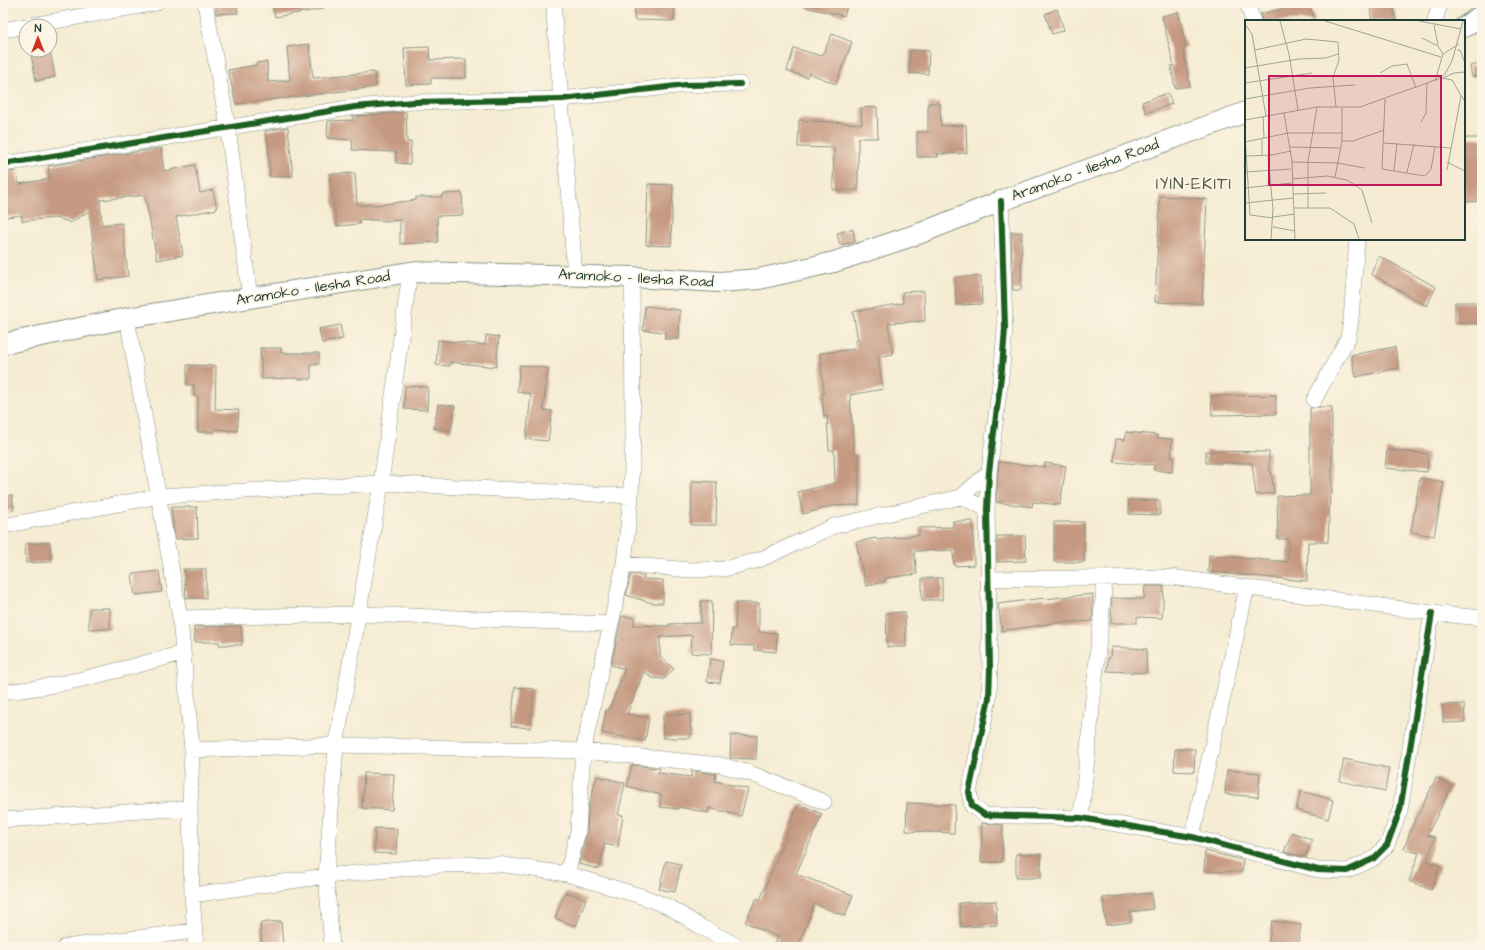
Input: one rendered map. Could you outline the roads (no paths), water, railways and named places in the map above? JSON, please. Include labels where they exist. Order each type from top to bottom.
[{"type":"main road","points":[[1465,27],[1482,15]]},
{"type":"main road","name":"Aramoko - Ilesha Road","points":[[3,344],[127,318],[410,272],[632,276],[720,282],[759,279],[834,262],[921,233],[1001,201],[1245,112]]},
{"type":"street","points":[[58,20],[156,3]]},
{"type":"street","points":[[205,3],[228,128],[250,298]]},
{"type":"street","points":[[555,3],[554,14],[575,275]]},
{"type":"street","points":[[1247,3],[1253,20]]},
{"type":"street","points":[[1435,20],[1440,3]]},
{"type":"street","points":[[1465,28],[1482,25]]},
{"type":"street","points":[[3,30],[18,28]]},
{"type":"street","points":[[3,164],[355,107],[414,102],[562,99],[686,85],[740,84]]},
{"type":"street","points":[[1001,201],[1004,328],[1002,368],[989,472],[987,509],[990,669],[989,698],[970,792],[972,806],[985,815],[1081,818],[1192,837],[1318,870],[1347,871],[1373,859],[1388,845],[1400,810],[1432,613]]},
{"type":"street","points":[[1314,400],[1348,338],[1351,320],[1357,240]]},
{"type":"street","points":[[332,947],[326,876],[336,744],[360,614],[381,482],[410,272]]},
{"type":"street","points":[[567,874],[578,831],[583,752],[624,564],[631,496],[633,437],[632,276]]},
{"type":"street","points":[[127,318],[160,496],[180,618],[192,750],[190,808],[192,895],[196,947]]},
{"type":"street","points":[[624,564],[690,570],[724,569],[759,560],[834,526],[961,497],[989,472]]},
{"type":"street","points":[[3,526],[160,496],[381,482],[631,496]]},
{"type":"street","points":[[961,497],[987,509]]},
{"type":"street","points":[[988,579],[1105,579],[1171,577],[1432,613],[1482,618]]},
{"type":"street","points":[[1081,818],[1105,579]]},
{"type":"street","points":[[1192,837],[1247,587]]},
{"type":"street","points":[[180,618],[360,614],[610,624]]},
{"type":"street","points":[[3,692],[26,690],[65,683],[183,653]]},
{"type":"street","points":[[192,750],[336,744],[583,752],[721,765],[752,774],[824,802]]},
{"type":"street","points":[[3,820],[190,808]]},
{"type":"street","points":[[192,895],[326,876],[447,865],[498,864],[567,874],[644,897],[669,907],[700,927],[739,947]]},
{"type":"street","points":[[65,947],[194,931]]},
{"type":"district","name":"IYIN-EKITI","points":[[1194,184]]}]
